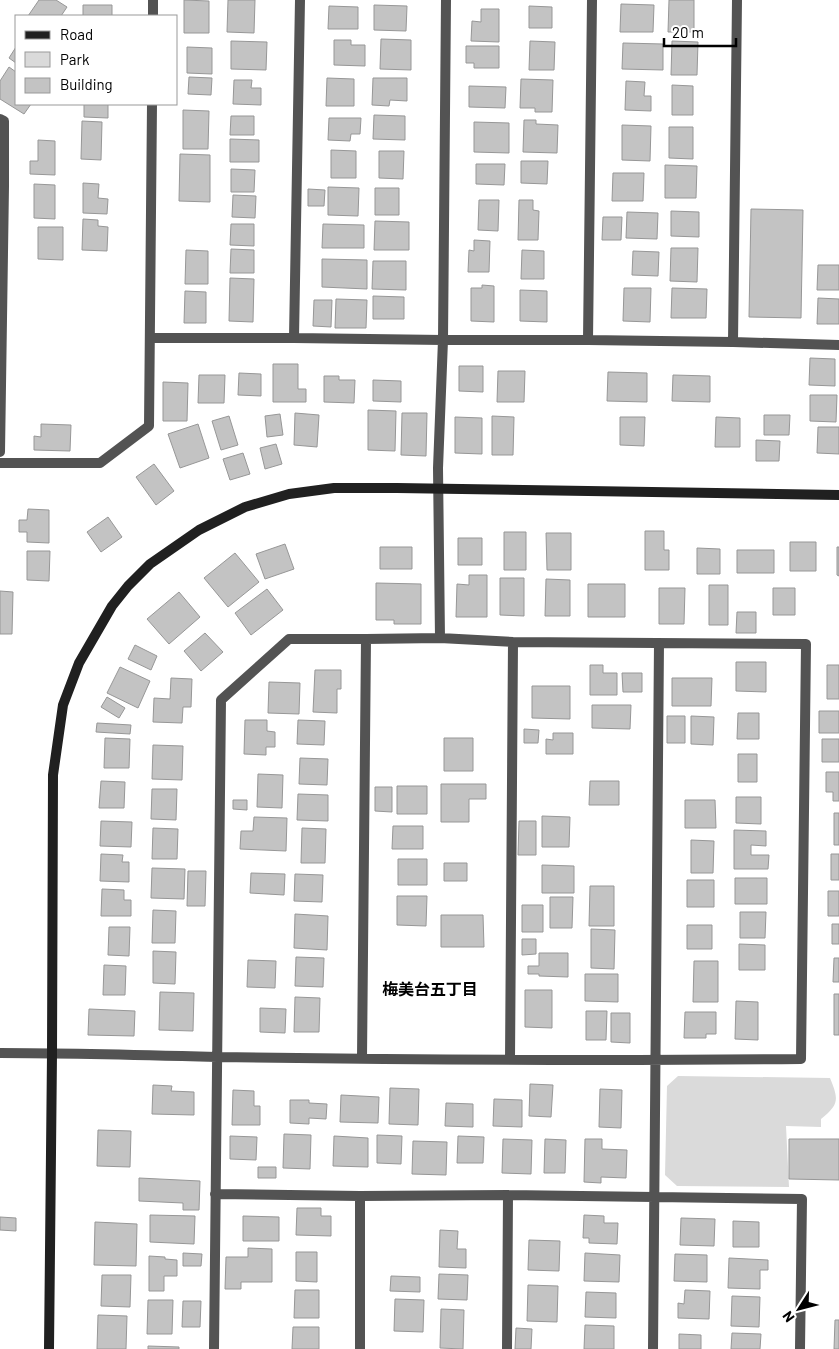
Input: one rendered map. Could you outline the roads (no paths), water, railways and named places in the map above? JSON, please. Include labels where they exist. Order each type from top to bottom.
[{"type":"street","points":[[153,0],[153,15]]},
{"type":"street","points":[[294,338],[300,0]]},
{"type":"street","points":[[440,638],[438,468],[443,340],[446,0]]},
{"type":"street","points":[[588,340],[592,0]]},
{"type":"street","points":[[733,342],[737,0]]},
{"type":"street","points":[[0,463],[100,463],[148,426],[152,105]]},
{"type":"street","points":[[0,119],[4,121],[0,452]]},
{"type":"street","points":[[150,338],[588,340],[839,345]]},
{"type":"street","points":[[49,1349],[53,776],[63,705],[80,663],[112,606],[128,586],[150,564],[199,530],[245,507],[289,494],[334,488],[839,495]]},
{"type":"street","points":[[0,1052],[52,1054],[217,1056],[510,1060],[801,1059],[806,644],[513,642],[440,638],[289,639],[221,700],[217,1056],[216,1194],[214,1349]]},
{"type":"street","points":[[362,1058],[366,639]]},
{"type":"street","points":[[510,1060],[513,642]]},
{"type":"street","points":[[653,1349],[659,643]]},
{"type":"street","points":[[216,1194],[802,1199],[800,1349]]},
{"type":"street","points":[[506,1349],[508,1195]]},
{"type":"street","points":[[360,1196],[360,1349]]},
{"type":"district","name":"梅美台五丁目","points":[[430,989]]}]
